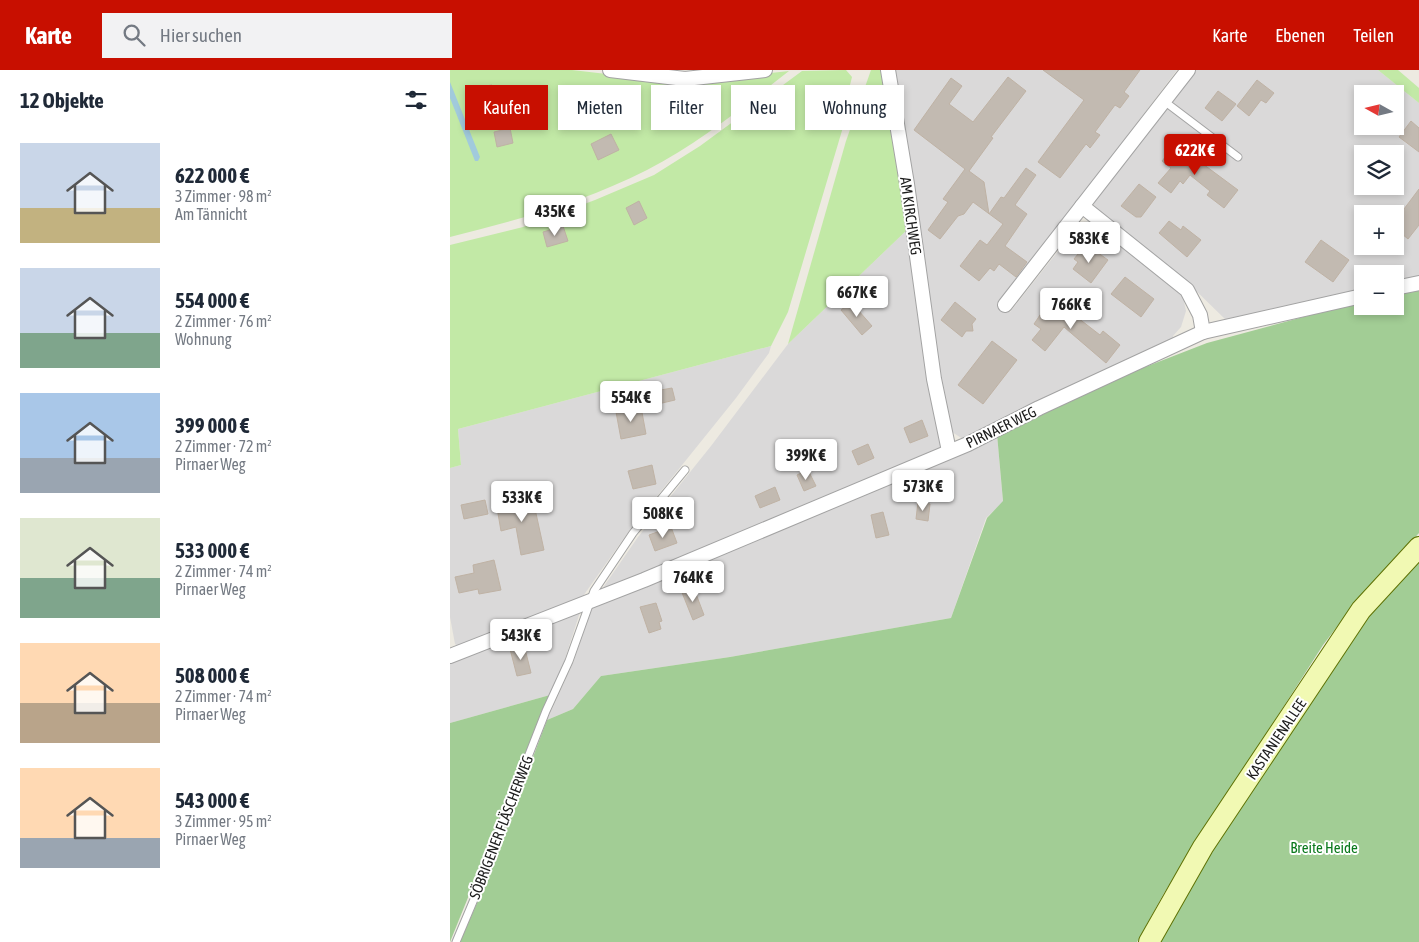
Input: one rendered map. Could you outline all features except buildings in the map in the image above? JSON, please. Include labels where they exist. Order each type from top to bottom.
[{"type":"main road","name":"KASTANIENALLEE","points":[[1149,942],[1203,847],[1361,610],[1419,547]]},
{"type":"street","points":[[610,70],[684,79],[765,70]]},
{"type":"street","name":"AM KIRCHWEG","points":[[888,70],[907,184],[934,379],[949,451]]},
{"type":"street","points":[[1005,305],[1188,70]]},
{"type":"street","points":[[1082,206],[1187,290],[1200,314],[1203,332]]},
{"type":"street","points":[[1404,286],[1419,283]]},
{"type":"street","name":"PIRNAER WEG","points":[[450,656],[592,601],[820,507],[949,451],[1203,332],[1354,298]]},
{"type":"lane","points":[[1164,101],[1238,157]]},
{"type":"lane","name":"SÖBRIGENER FLÄSCHERWEG","points":[[456,942],[483,878],[498,831],[546,711],[569,661],[594,591],[633,533],[685,470]]},
{"type":"shaded area","points":[[893,70],[1177,70],[1000,304],[1010,312],[1081,222],[1092,221],[1182,292],[1186,311],[1181,327],[1173,336],[1173,344],[966,441],[952,432],[937,376],[902,130],[904,130],[904,85],[895,85]]},
{"type":"shaded area","points":[[1196,70],[1378,70],[1397,85],[1354,85],[1354,135],[1404,135],[1404,91],[1419,103],[1419,281],[1404,284],[1404,265],[1354,265],[1354,295],[1226,320],[1186,281],[1096,210],[1093,203]]},
{"type":"shaded area","points":[[909,228],[943,441],[941,450],[603,592],[602,589],[638,537],[711,446],[788,344]]},
{"type":"shaded area","points":[[771,346],[769,353],[736,398],[629,531],[581,599],[510,629],[498,622],[491,628],[493,636],[461,648],[455,644],[450,617],[450,468],[461,465],[458,429]]},
{"type":"shaded area","points":[[997,434],[1003,502],[986,518],[951,618],[730,657],[601,676],[573,709],[547,720],[573,663],[593,607],[604,600]]},
{"type":"shaded area","points":[[581,609],[564,662],[550,695],[450,723],[450,662]]},
{"type":"green space","points":[[450,70],[572,70],[684,83],[789,71],[771,85],[731,85],[731,116],[721,123],[721,85],[651,85],[651,130],[711,130],[666,160],[599,192],[501,224],[450,237]]},
{"type":"green space","points":[[846,70],[852,77],[850,85],[805,85],[805,130],[842,130],[788,312],[771,346],[458,429],[461,465],[450,468],[450,245],[523,227],[654,175],[700,146],[731,123],[731,130],[795,130],[795,85],[783,85],[802,71]]},
{"type":"green space","points":[[871,70],[884,70],[886,85],[866,85]]},
{"type":"green space","points":[[1378,70],[1398,70],[1419,88],[1419,103],[1404,91],[1404,85],[1397,85]]},
{"type":"green space","points":[[850,130],[893,130],[909,228],[788,344]]},
{"type":"green space","points":[[1419,286],[1419,533],[1355,603],[1323,645],[1164,893],[1137,942],[460,942],[484,887],[547,720],[573,709],[601,676],[730,657],[951,618],[987,518],[1003,501],[997,434],[1086,390],[1207,343],[1354,303],[1354,315],[1404,315],[1404,290]]},
{"type":"green space","name":"Breite Heide","points":[[1419,557],[1419,942],[1158,942],[1204,860],[1368,617]]},
{"type":"green space","points":[[550,695],[450,942],[450,723]]},
{"type":"water","points":[[450,82],[465,120],[465,130],[469,130],[480,157],[478,161],[475,161],[450,98]]}]
